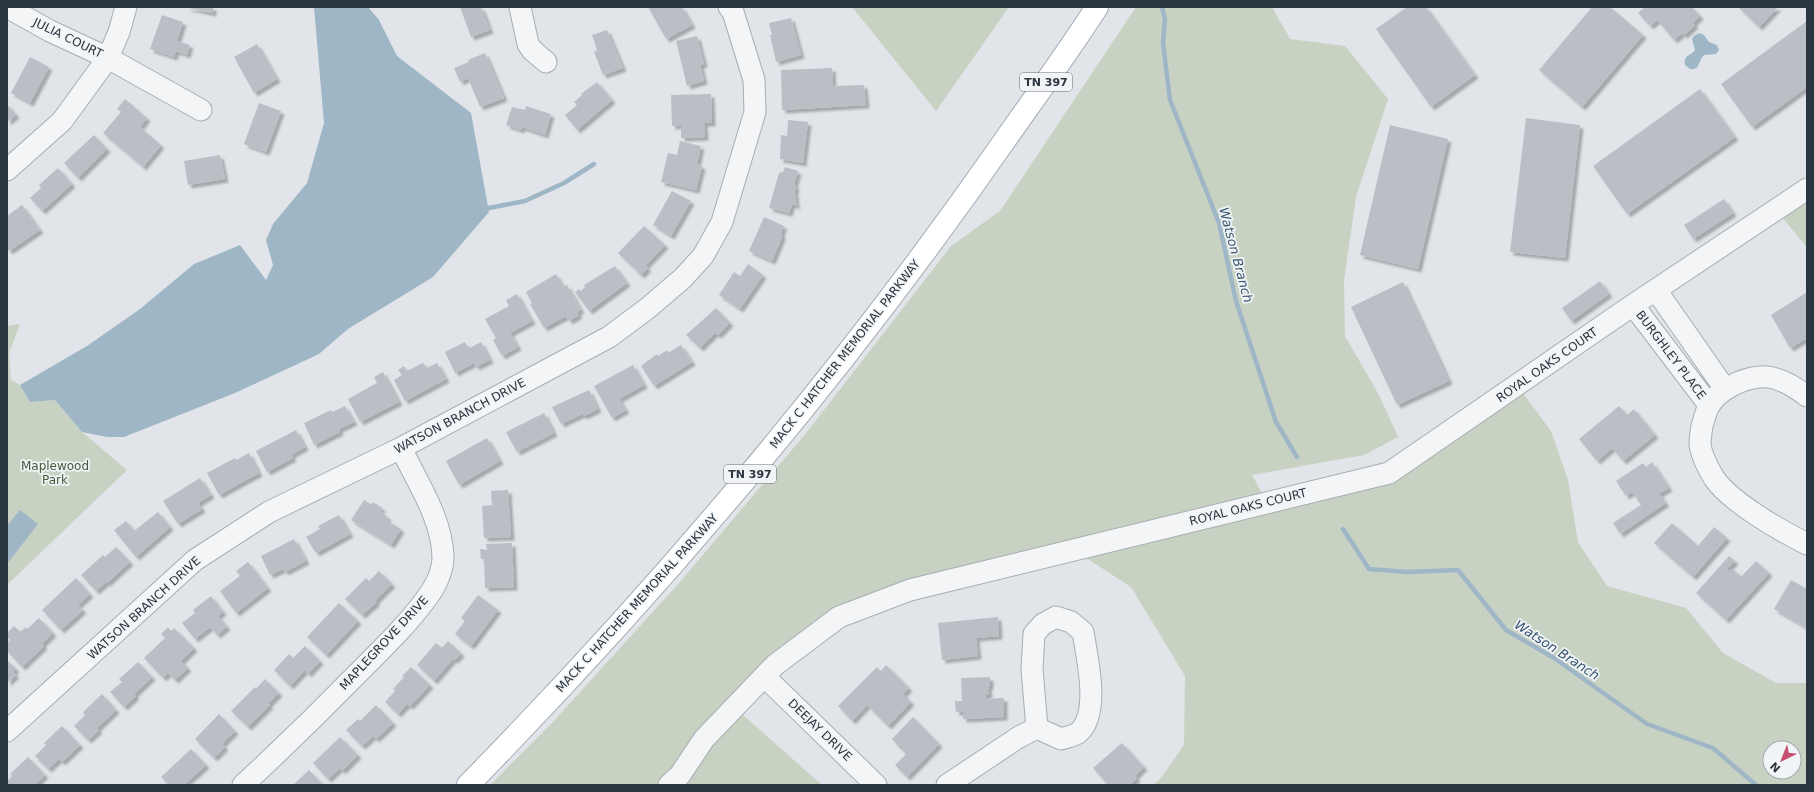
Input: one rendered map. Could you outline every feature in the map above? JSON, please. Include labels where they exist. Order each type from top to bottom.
[{"type":"main road","name":"MACK C HATCHER MEMORIAL PARKWAY","points":[[468,785],[564,686],[656,584],[761,461],[920,260],[1092,15]]},
{"type":"street","name":"JULIA COURT","points":[[7,7],[50,31],[108,58],[200,110]]},
{"type":"street","points":[[7,170],[62,121],[108,58],[119,32],[126,7]]},
{"type":"street","points":[[520,7],[528,44],[532,50],[546,62]]},
{"type":"street","name":"WATSON BRANCH DRIVE","points":[[7,731],[195,560],[269,512],[400,448],[608,337],[648,308],[683,278],[703,256],[722,222],[755,112],[754,80],[733,12],[729,7]]},
{"type":"street","name":"ROYAL OAKS COURT","points":[[676,782],[704,739],[764,676],[780,660],[839,617],[910,590],[1389,473],[1633,305],[1807,189]]},
{"type":"street","name":"BURGHLEY PLACE","points":[[1656,290],[1725,389]]},
{"type":"street","name":"BURGHLEY PLACE","points":[[1633,305],[1709,406]]},
{"type":"street","name":"BURGHLEY PLACE","points":[[1807,396],[1790,383],[1762,376],[1742,381],[1725,389],[1709,406],[1704,421],[1700,445],[1714,478],[1725,490],[1753,513],[1784,533],[1807,544]]},
{"type":"street","name":"MAPLEGROVE DRIVE","points":[[243,785],[373,658],[416,612],[434,586],[442,565],[440,534],[434,516],[400,448]]},
{"type":"street","points":[[1056,617],[1071,622],[1083,632],[1090,676],[1089,716],[1078,733],[1061,739],[1038,728],[1032,669],[1034,634],[1043,624],[1056,617]]},
{"type":"street","name":"DEEJAY DRIVE","points":[[764,676],[876,785]]},
{"type":"street","points":[[947,785],[1019,737],[1038,728]]},
{"type":"green space","points":[[852,7],[1009,7],[936,111]]},
{"type":"green space","points":[[1136,7],[1272,7],[1290,39],[1345,46],[1388,99],[1356,197],[1344,280],[1345,336],[1379,395],[1398,437],[1364,455],[1252,475],[1267,502],[1389,473],[1517,385],[1551,431],[1568,480],[1578,542],[1607,586],[1686,608],[1723,653],[1776,683],[1807,683],[1807,785],[1153,785],[1161,778],[1184,745],[1185,676],[1131,587],[1074,550],[839,617],[734,707],[822,785],[490,785],[552,723],[679,583],[807,432],[951,246],[1000,211]]},
{"type":"green space","points":[[1807,189],[1807,247],[1776,210]]},
{"type":"green space","name":"Maplewood Park","points":[[20,324],[9,353],[11,380],[20,385],[30,402],[55,400],[82,432],[127,470],[7,585],[7,326]]},
{"type":"water","points":[[314,7],[368,7],[379,20],[397,56],[471,113],[489,212],[433,277],[348,329],[319,354],[235,393],[124,437],[107,437],[82,432],[55,400],[30,402],[20,385],[87,346],[140,309],[194,264],[240,245],[266,280],[273,265],[266,240],[273,224],[307,183],[324,123]]},
{"type":"water","points":[[1699,33],[1704,35],[1709,42],[1717,45],[1719,50],[1716,54],[1704,55],[1696,68],[1690,69],[1685,65],[1685,59],[1695,50],[1692,39]]},
{"type":"water","points":[[20,510],[38,524],[7,564],[7,526]]},
{"type":"building","points":[[184,7],[213,7],[213,13]]},
{"type":"building","points":[[460,7],[481,7],[490,30],[471,37]]},
{"type":"building","points":[[648,7],[682,7],[692,25],[666,39]]},
{"type":"building","points":[[1407,7],[1426,7],[1475,75],[1431,107],[1376,29]]},
{"type":"building","points":[[1592,7],[1610,7],[1643,35],[1582,107],[1539,70]]},
{"type":"building","points":[[1645,7],[1692,7],[1700,16],[1693,23],[1695,25],[1684,35],[1682,33],[1674,40],[1657,20],[1650,26],[1638,13]]},
{"type":"building","points":[[1738,7],[1778,7],[1759,27]]},
{"type":"building","points":[[162,15],[183,22],[177,41],[190,45],[187,55],[176,51],[174,57],[150,49]]},
{"type":"building","points":[[791,18],[801,55],[776,62],[769,23]]},
{"type":"building","points":[[1807,21],[1807,87],[1752,127],[1721,84]]},
{"type":"building","points":[[607,30],[623,68],[603,75],[594,52],[597,50],[592,35]]},
{"type":"building","points":[[697,36],[704,64],[700,65],[704,81],[687,86],[676,41]]},
{"type":"building","points":[[257,44],[277,79],[254,93],[234,57]]},
{"type":"building","points":[[485,53],[504,98],[480,107],[468,78],[460,82],[454,68]]},
{"type":"building","points":[[30,57],[49,67],[30,103],[11,93]]},
{"type":"building","points":[[832,68],[833,86],[864,85],[866,105],[782,110],[781,70]]},
{"type":"building","points":[[597,82],[612,100],[577,130],[565,115],[577,105],[574,102],[582,95],[581,94]]},
{"type":"building","points":[[1700,89],[1735,137],[1627,214],[1593,166]]},
{"type":"building","points":[[711,94],[712,123],[704,123],[705,137],[681,138],[681,125],[672,126],[671,95]]},
{"type":"building","points":[[125,99],[147,118],[140,127],[161,145],[143,167],[103,133],[121,112],[117,109]]},
{"type":"building","points":[[259,103],[281,111],[266,152],[244,144]]},
{"type":"building","points":[[7,104],[16,115],[7,122]]},
{"type":"building","points":[[526,106],[551,114],[545,135],[522,127],[521,130],[506,125],[512,107],[525,110]]},
{"type":"building","points":[[1526,118],[1580,125],[1565,258],[1510,252]]},
{"type":"building","points":[[788,120],[808,122],[803,163],[780,159],[781,135],[787,136]]},
{"type":"building","points":[[1390,125],[1448,139],[1418,269],[1360,255]]},
{"type":"building","points":[[94,135],[107,149],[78,178],[64,163]]},
{"type":"building","points":[[680,141],[701,146],[697,164],[702,166],[696,190],[661,182],[668,153],[677,155]]},
{"type":"building","points":[[220,155],[225,179],[188,185],[184,161]]},
{"type":"building","points":[[785,167],[798,171],[794,185],[796,186],[794,194],[796,195],[795,199],[797,206],[792,204],[789,213],[769,208],[779,173],[783,172]]},
{"type":"building","points":[[58,168],[72,184],[42,211],[30,198],[41,188],[39,185]]},
{"type":"building","points":[[672,191],[691,201],[671,236],[653,225]]},
{"type":"building","points":[[1724,199],[1733,213],[1693,239],[1684,225]]},
{"type":"building","points":[[22,205],[40,230],[9,251],[7,248],[7,216]]},
{"type":"building","points":[[764,217],[784,226],[781,232],[782,237],[772,261],[749,251]]},
{"type":"building","points":[[644,226],[665,245],[645,266],[648,268],[641,275],[618,253]]},
{"type":"building","points":[[748,264],[763,275],[740,309],[719,295],[734,272],[740,276]]},
{"type":"building","points":[[615,266],[627,283],[589,311],[575,292],[579,289],[581,291],[585,287],[584,285]]},
{"type":"building","points":[[556,274],[563,287],[567,285],[581,310],[577,312],[579,315],[569,321],[566,316],[544,328],[530,304],[532,303],[526,292]]},
{"type":"building","points":[[1600,281],[1609,294],[1571,321],[1562,308]]},
{"type":"building","points":[[1403,282],[1449,381],[1397,405],[1351,307]]},
{"type":"building","points":[[1807,292],[1807,338],[1790,348],[1771,315]]},
{"type":"building","points":[[517,294],[532,321],[510,333],[518,347],[502,356],[493,340],[496,338],[485,319],[509,306],[506,300]]},
{"type":"building","points":[[716,308],[730,323],[718,335],[715,333],[700,348],[686,335]]},
{"type":"building","points":[[465,342],[468,349],[481,342],[490,360],[476,367],[474,363],[455,373],[445,352]]},
{"type":"building","points":[[681,345],[692,362],[654,386],[641,366],[657,354],[658,356],[667,350],[668,353]]},
{"type":"building","points":[[423,363],[427,368],[437,363],[446,379],[405,401],[394,380],[402,375],[398,370],[404,366],[407,371]]},
{"type":"building","points":[[633,365],[644,385],[619,399],[626,410],[612,418],[594,386]]},
{"type":"building","points":[[383,372],[399,402],[360,422],[348,399],[377,383],[374,377]]},
{"type":"building","points":[[589,390],[598,409],[584,416],[582,414],[561,424],[552,407]]},
{"type":"building","points":[[345,406],[354,422],[339,429],[340,432],[314,445],[304,423],[331,410],[332,412]]},
{"type":"building","points":[[1619,406],[1627,415],[1634,409],[1655,435],[1623,461],[1612,448],[1597,461],[1579,439]]},
{"type":"building","points":[[544,413],[554,433],[517,452],[506,432]]},
{"type":"building","points":[[296,430],[305,447],[291,455],[293,458],[267,472],[256,451]]},
{"type":"building","points":[[487,438],[500,461],[459,485],[446,461]]},
{"type":"building","points":[[249,453],[259,473],[219,495],[207,473],[235,458],[236,460]]},
{"type":"building","points":[[1652,462],[1669,488],[1659,494],[1666,503],[1620,534],[1613,523],[1641,505],[1632,492],[1626,496],[1616,481],[1643,463],[1646,467]]},
{"type":"building","points":[[200,478],[211,495],[198,503],[202,509],[178,524],[163,501]]},
{"type":"building","points":[[508,490],[511,537],[484,538],[482,506],[492,505],[491,491]]},
{"type":"building","points":[[364,500],[372,505],[373,502],[382,508],[380,512],[388,517],[386,520],[401,529],[391,545],[351,520]]},
{"type":"building","points":[[158,512],[170,527],[136,557],[114,530],[126,521],[134,531]]},
{"type":"building","points":[[339,515],[350,534],[316,553],[306,537],[320,529],[318,526]]},
{"type":"building","points":[[1672,523],[1698,546],[1714,527],[1727,538],[1693,577],[1654,543]]},
{"type":"building","points":[[294,539],[306,561],[285,572],[283,569],[270,575],[261,556]]},
{"type":"building","points":[[512,543],[514,587],[485,588],[484,559],[481,559],[480,549],[487,550],[486,544]]},
{"type":"building","points":[[116,547],[130,562],[96,591],[81,575],[103,555],[105,557]]},
{"type":"building","points":[[1729,556],[1735,561],[1726,570],[1734,570],[1741,577],[1756,561],[1769,573],[1726,620],[1696,593]]},
{"type":"building","points":[[248,562],[268,588],[236,613],[220,591],[240,576],[236,571]]},
{"type":"building","points":[[379,571],[392,584],[375,601],[377,602],[362,615],[345,599],[366,578],[369,581]]},
{"type":"building","points":[[76,578],[90,594],[78,605],[83,610],[61,630],[42,610]]},
{"type":"building","points":[[1791,580],[1807,589],[1807,628],[1774,609]]},
{"type":"building","points":[[478,595],[498,610],[471,646],[455,634],[465,621],[461,618]]},
{"type":"building","points":[[211,596],[223,612],[218,616],[227,627],[217,635],[210,627],[195,639],[182,623],[195,613],[193,610]]},
{"type":"building","points":[[339,603],[358,621],[326,655],[307,637]]},
{"type":"building","points":[[998,617],[999,636],[976,638],[978,656],[942,660],[938,623]]},
{"type":"building","points":[[39,618],[53,633],[42,644],[44,646],[22,667],[7,651],[7,642],[10,640],[7,637],[7,633],[14,626],[20,632],[26,627],[27,629]]},
{"type":"building","points":[[168,627],[171,631],[174,628],[194,648],[181,661],[188,668],[175,680],[168,673],[163,678],[144,658],[165,638],[161,634]]},
{"type":"building","points":[[448,641],[461,653],[455,660],[453,659],[434,681],[417,665],[436,643],[442,648]]},
{"type":"building","points":[[305,646],[320,661],[308,674],[305,670],[290,686],[274,670],[289,654],[293,658]]},
{"type":"building","points":[[7,660],[16,669],[13,672],[16,675],[7,683]]},
{"type":"building","points":[[138,662],[152,677],[134,694],[136,696],[124,707],[110,692],[122,682],[119,679]]},
{"type":"building","points":[[886,665],[909,688],[903,694],[911,702],[888,726],[867,705],[852,721],[838,706],[877,667],[881,671]]},
{"type":"building","points":[[411,667],[430,685],[410,706],[407,704],[398,714],[385,702],[395,691],[393,689],[404,677],[402,676]]},
{"type":"building","points":[[990,677],[990,686],[988,687],[989,695],[986,695],[986,699],[1004,698],[1004,717],[963,719],[963,712],[956,712],[955,701],[962,701],[961,678]]},
{"type":"building","points":[[265,679],[279,693],[268,704],[270,705],[248,727],[231,711]]},
{"type":"building","points":[[102,694],[116,710],[97,728],[99,730],[88,740],[74,726],[85,715],[83,712]]},
{"type":"building","points":[[376,705],[393,723],[376,739],[373,736],[362,746],[346,730],[358,719],[360,721]]},
{"type":"building","points":[[219,714],[235,731],[222,744],[225,747],[214,758],[195,739]]},
{"type":"building","points":[[913,717],[939,744],[907,777],[895,765],[906,754],[901,749],[903,747],[901,745],[899,747],[892,739]]},
{"type":"building","points":[[62,726],[80,745],[62,762],[59,759],[48,769],[35,756],[46,745],[44,743]]},
{"type":"building","points":[[340,737],[358,755],[342,771],[340,768],[328,779],[313,763]]},
{"type":"building","points":[[1122,743],[1144,767],[1135,776],[1137,778],[1130,785],[1108,785],[1093,768]]},
{"type":"building","points":[[191,749],[206,765],[184,785],[169,785],[161,777]]},
{"type":"building","points":[[28,757],[45,775],[35,785],[7,785],[7,781],[12,776],[10,774]]},
{"type":"building","points":[[309,770],[323,785],[293,785]]},
{"type":"waterway","name":"Watson Branch","points":[[1162,7],[1165,19],[1163,43],[1170,100],[1219,223],[1236,301],[1276,422],[1297,457]]},
{"type":"waterway","points":[[489,208],[525,201],[564,183],[594,164]]},
{"type":"waterway","name":"Watson Branch","points":[[1343,529],[1369,569],[1407,572],[1458,570],[1506,630],[1554,658],[1647,724],[1713,748],[1756,785]]}]
